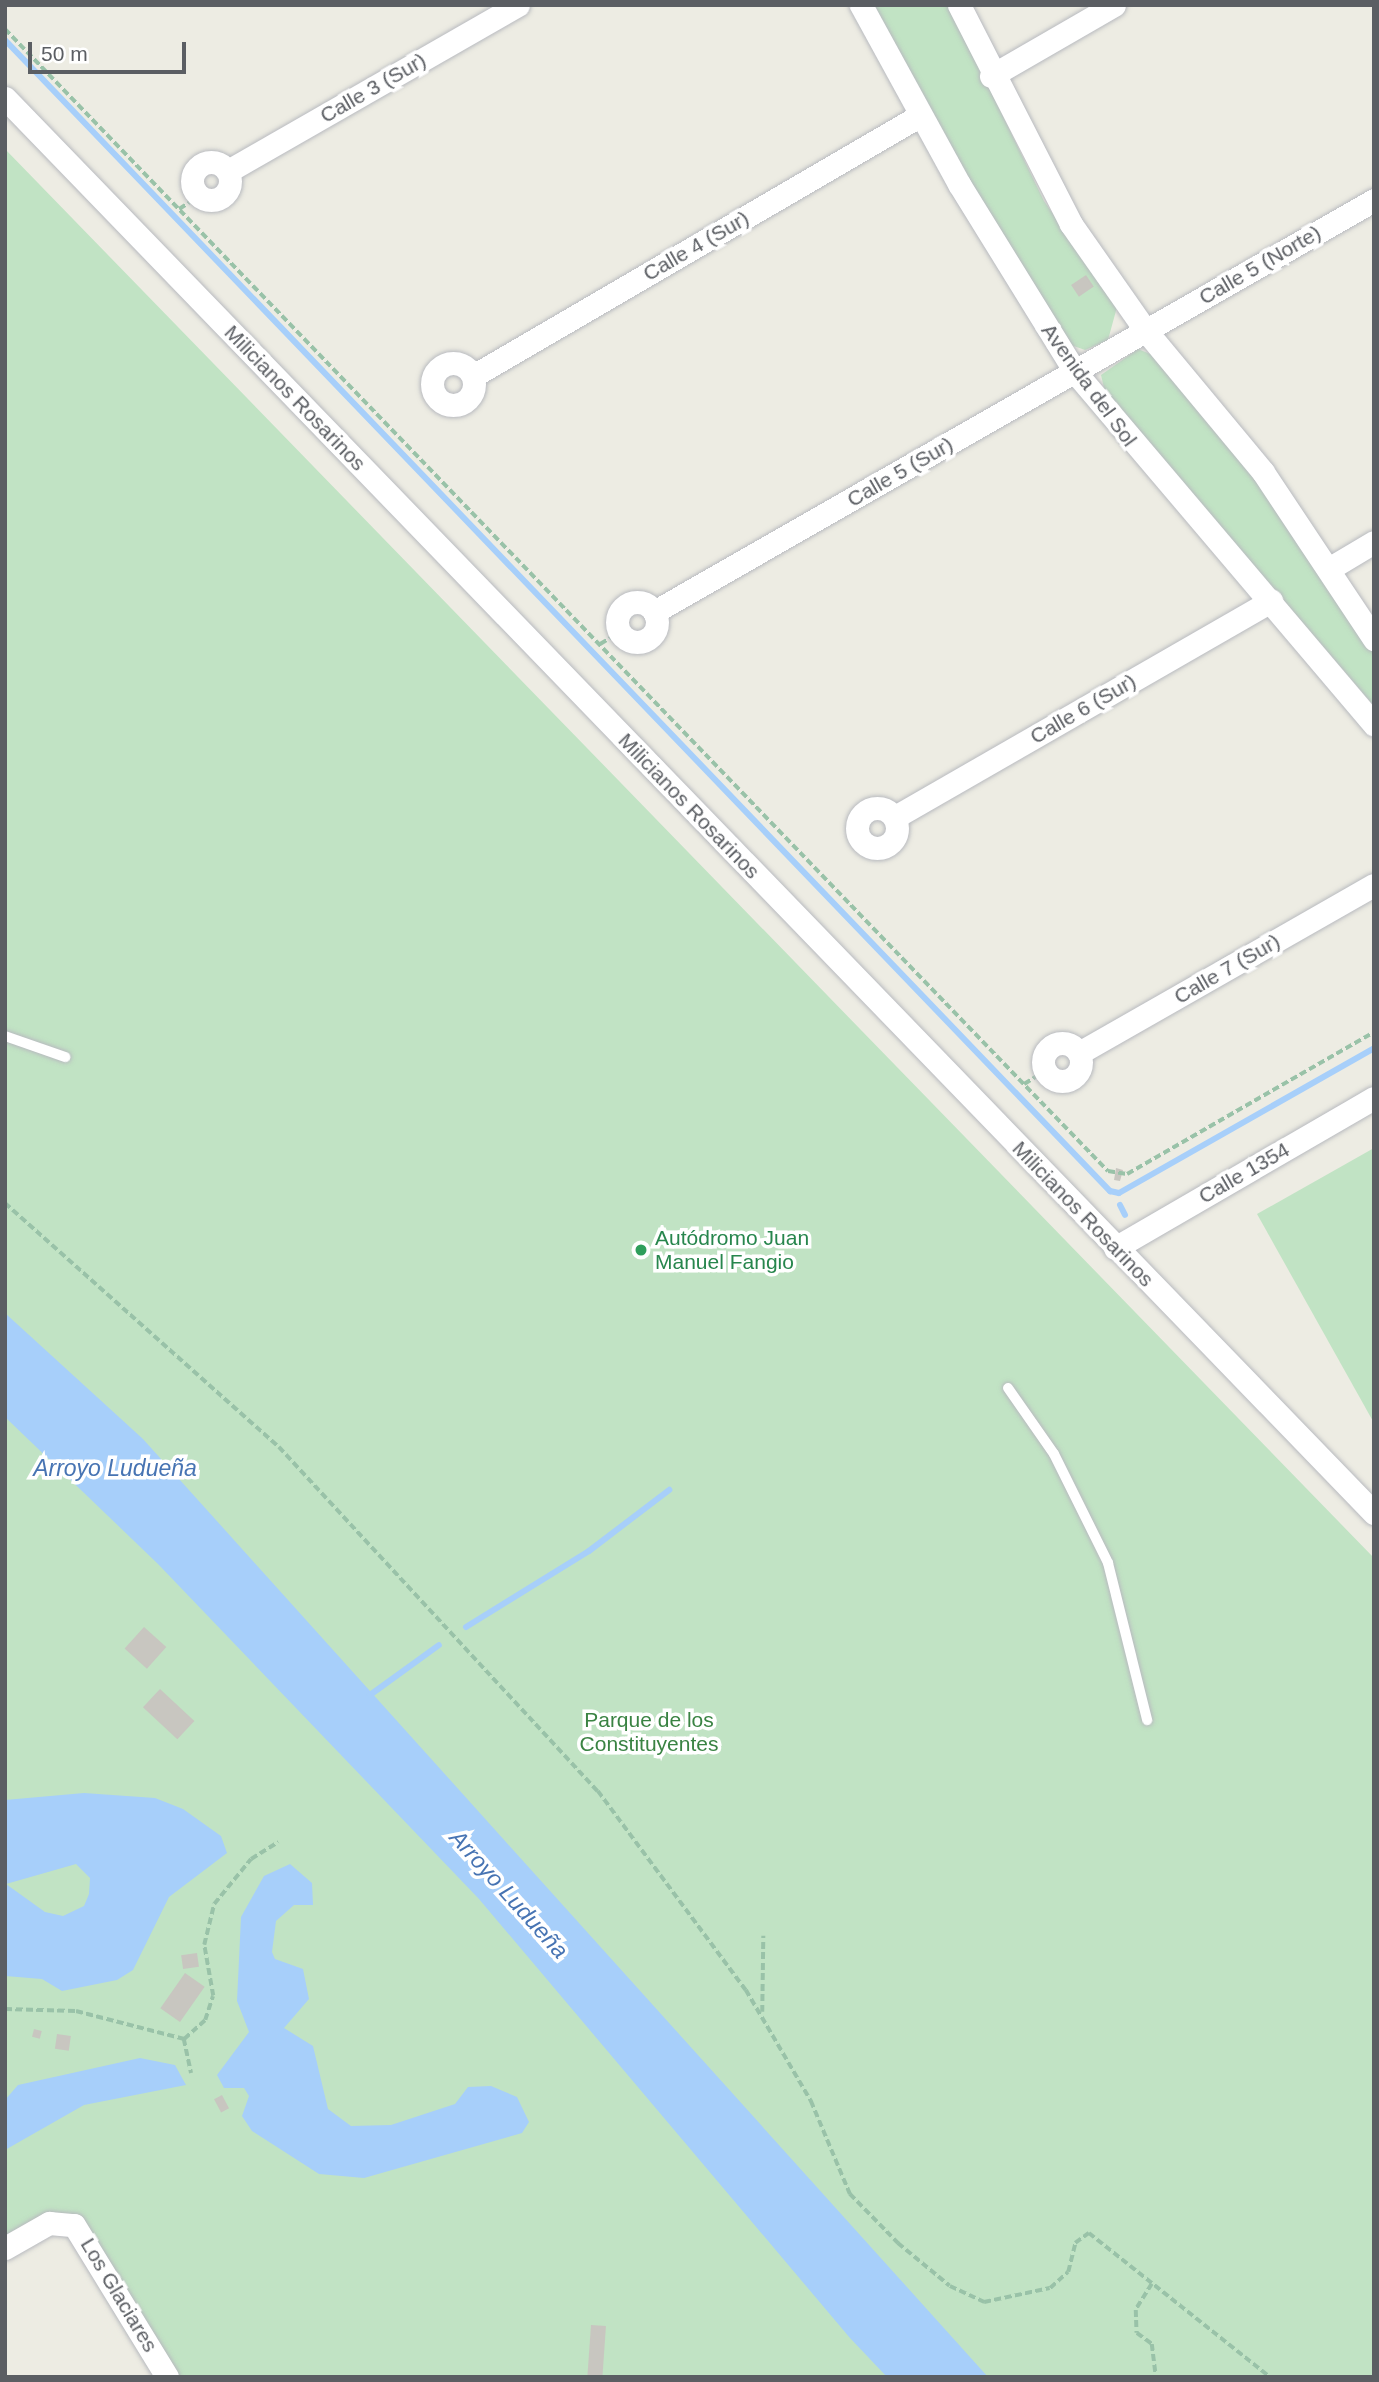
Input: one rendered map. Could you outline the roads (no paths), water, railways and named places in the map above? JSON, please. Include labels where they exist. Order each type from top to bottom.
[{"type":"street","name":"Calle 3 (Sur)","points":[[199,196],[213,200],[227,193],[229,172],[518,5]]},
{"type":"street","name":"Avenida del Sol","points":[[861,5],[919,116],[1075,372],[1374,724]]},
{"type":"street","points":[[959,5],[991,76],[1071,225],[1146,331],[1332,567],[1374,639]]},
{"type":"street","points":[[991,76],[1114,5]]},
{"type":"street","name":"Milicianos Rosarinos","points":[[5,98],[1374,1513]]},
{"type":"street","name":"Calle 4 (Sur)","points":[[473,376],[919,116]]},
{"type":"street","name":"Calle 5 (Norte)","points":[[1146,331],[1374,200]]},
{"type":"street","name":"Calle 5 (Sur)","points":[[620,632],[632,641],[647,639],[656,628],[654,612],[1146,331]]},
{"type":"street","points":[[1332,567],[1374,542]]},
{"type":"street","name":"Calle 6 (Sur)","points":[[895,817],[1271,601]]},
{"type":"street","name":"Calle 7 (Sur)","points":[[1045,1071],[1056,1081],[1071,1080],[1081,1068],[1079,1053],[1374,885]]},
{"type":"street","name":"Calle 1354","points":[[1115,1248],[1374,1098]]},
{"type":"street","name":"Los Glaciares","points":[[5,2248],[63,2220],[87,2236],[167,2377]]},
{"type":"lane","points":[[5,1036],[65,1057]]},
{"type":"lane","points":[[1007,1388],[1075,1489],[1108,1563],[1132,1641],[1147,1720]]},
{"type":"water","name":"Arroyo Ludueña","points":[[5,1313],[143,1439],[988,2377],[887,2377],[850,2338],[479,1899],[158,1564],[5,1417]]},
{"type":"water","points":[[84,1793],[155,1798],[183,1809],[221,1836],[227,1853],[169,1897],[133,1970],[117,1980],[62,1991],[42,1979],[5,1976],[5,1800]],"holes":[[[76,1864],[90,1878],[89,1894],[84,1906],[63,1916],[45,1912],[6,1884]]]},
{"type":"water","points":[[290,1864],[312,1883],[313,1905],[294,1905],[276,1921],[272,1952],[275,1959],[303,1969],[309,1999],[284,2028],[313,2046],[328,2109],[351,2126],[391,2125],[455,2104],[468,2087],[491,2086],[517,2097],[529,2122],[522,2133],[364,2178],[319,2174],[252,2131],[242,2116],[249,2096],[244,2088],[224,2088],[217,2075],[249,2032],[237,2001],[241,1917],[264,1876]]},
{"type":"water","points":[[140,2058],[175,2065],[186,2085],[84,2105],[5,2150],[5,2100],[18,2085]]},
{"type":"waterway","points":[[5,40],[1110,1191],[1119,1193],[1374,1048]]},
{"type":"waterway","points":[[1120,1205],[1125,1215]]},
{"type":"waterway","points":[[466,1627],[589,1551],[669,1490]]},
{"type":"waterway","points":[[370,1695],[439,1645]]},
{"type":"place","name":"Autódromo Juan Manuel Fangio","points":[[641,1250]]},
{"type":"park label","name":"Parque de los Constituyentes","points":[[649,1732]]}]
